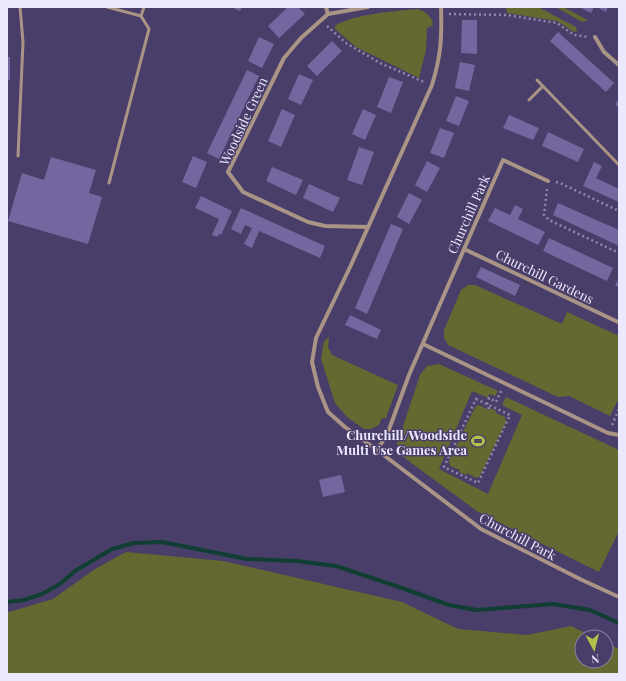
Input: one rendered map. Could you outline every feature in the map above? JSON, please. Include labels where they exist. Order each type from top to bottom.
[{"type":"street","points":[[326,7],[328,14],[368,7]]},
{"type":"street","points":[[368,227],[432,85],[438,66],[442,37],[441,7]]},
{"type":"street","name":"Woodside Green","points":[[328,14],[301,38],[284,58],[228,172],[243,192],[308,222],[325,226],[368,227]]},
{"type":"street","points":[[595,37],[604,52],[619,64]]},
{"type":"street","name":"Churchill Park","points":[[377,450],[388,435],[409,375],[503,160],[548,181]]},
{"type":"street","name":"Churchill Park","points":[[368,227],[316,338],[312,362],[318,387],[328,412],[345,427],[481,529],[619,597]]},
{"type":"street","name":"Churchill Gardens","points":[[464,249],[618,322]]},
{"type":"street","points":[[423,344],[608,433],[619,435]]},
{"type":"lane","points":[[18,156],[23,42],[20,7]]},
{"type":"lane","points":[[107,7],[141,16],[149,29],[109,183]]},
{"type":"lane","points":[[141,16],[144,7]]},
{"type":"lane","points":[[537,80],[619,165]]},
{"type":"lane","points":[[529,100],[543,86]]},
{"type":"path","points":[[441,16],[452,14],[507,15],[557,23],[574,35],[595,37]]},
{"type":"path","points":[[321,20],[346,43],[380,63],[432,85]]},
{"type":"path","points":[[619,211],[560,183],[548,181],[544,215],[549,220],[619,253]]},
{"type":"path","points":[[490,409],[487,404],[489,398],[496,402],[504,383]]},
{"type":"path","points":[[476,399],[487,404],[510,415],[478,483],[444,467],[476,399]]},
{"type":"path","points":[[608,433],[619,409]]},
{"type":"path","points":[[466,474],[468,479]]},
{"type":"green space","points":[[506,7],[538,7],[576,27],[577,31],[574,32],[557,21],[507,13]]},
{"type":"green space","points":[[556,7],[563,7],[588,20],[582,22]]},
{"type":"green space","points":[[418,9],[428,15],[433,25],[427,28],[426,50],[419,78],[356,47],[335,29],[335,26],[343,22],[363,16]]},
{"type":"green space","points":[[468,285],[475,285],[562,324],[567,312],[619,336],[619,398],[610,416],[569,396],[558,397],[448,345],[444,338],[444,330],[461,290]]},
{"type":"green space","points":[[329,337],[328,347],[332,355],[398,385],[386,418],[382,418],[379,425],[371,429],[364,429],[347,417],[335,403],[321,359],[324,341]]},
{"type":"green space","points":[[439,364],[498,391],[495,396],[489,394],[488,398],[472,391],[439,469],[488,494],[522,415],[502,405],[506,397],[619,450],[619,531],[599,572],[478,512],[400,454],[397,444],[420,375],[427,366]]},
{"type":"green space","name":"Churchill/Woodside Multi Use Games Area","points":[[479,405],[489,410],[490,408],[496,411],[496,413],[505,417],[506,422],[480,476],[476,478],[467,473],[466,475],[459,472],[460,470],[450,466],[449,461],[475,407]]},
{"type":"green space","points":[[126,552],[223,561],[402,602],[458,629],[527,635],[571,626],[577,629],[574,629],[574,669],[614,669],[614,647],[619,649],[619,674],[7,674],[7,612],[53,599],[95,569]]},
{"type":"building","points":[[231,7],[242,7],[240,11]]},
{"type":"building","points":[[288,7],[298,7],[305,14],[279,38],[268,26]]},
{"type":"building","points":[[581,7],[594,7],[591,13]]},
{"type":"building","points":[[597,7],[608,7],[606,12]]},
{"type":"building","points":[[462,20],[477,20],[477,54],[461,53]]},
{"type":"building","points":[[558,32],[614,83],[606,92],[550,41]]},
{"type":"building","points":[[259,37],[274,44],[262,68],[248,61]]},
{"type":"building","points":[[332,41],[342,51],[317,76],[307,66]]},
{"type":"building","points":[[7,57],[10,57],[10,80],[7,80]]},
{"type":"building","points":[[460,62],[475,65],[469,91],[455,88]]},
{"type":"building","points":[[247,70],[259,76],[219,159],[207,153]]},
{"type":"building","points":[[299,74],[313,80],[301,105],[288,99]]},
{"type":"building","points":[[389,77],[403,82],[391,113],[377,107]]},
{"type":"building","points":[[456,96],[469,101],[459,126],[446,121]]},
{"type":"building","points":[[619,99],[619,108],[615,104]]},
{"type":"building","points":[[282,109],[295,115],[281,147],[268,141]]},
{"type":"building","points":[[363,109],[376,115],[365,140],[352,134]]},
{"type":"building","points":[[509,115],[539,128],[533,140],[503,128]]},
{"type":"building","points":[[440,128],[454,133],[444,158],[430,153]]},
{"type":"building","points":[[548,132],[584,149],[578,162],[542,146]]},
{"type":"building","points":[[359,147],[374,152],[362,185],[347,180]]},
{"type":"building","points":[[193,156],[207,162],[196,188],[182,182]]},
{"type":"building","points":[[51,157],[96,170],[89,193],[102,197],[88,244],[8,221],[22,173],[44,180]]},
{"type":"building","points":[[427,161],[440,168],[427,192],[415,185]]},
{"type":"building","points":[[594,162],[602,166],[596,178],[619,189],[619,202],[583,186]]},
{"type":"building","points":[[272,167],[303,180],[296,195],[266,181]]},
{"type":"building","points":[[309,184],[340,198],[333,212],[303,198]]},
{"type":"building","points":[[409,193],[422,200],[409,224],[397,217]]},
{"type":"building","points":[[201,196],[232,211],[221,235],[219,234],[217,237],[212,235],[219,219],[195,208]]},
{"type":"building","points":[[558,203],[619,230],[619,246],[553,215]]},
{"type":"building","points":[[515,205],[523,209],[518,219],[545,232],[538,245],[488,221],[495,208],[510,215]]},
{"type":"building","points":[[241,208],[325,246],[320,258],[259,231],[252,248],[244,244],[252,228],[245,225],[241,234],[231,229]]},
{"type":"building","points":[[391,224],[403,229],[367,314],[355,308]]},
{"type":"building","points":[[549,238],[613,268],[607,281],[543,251]]},
{"type":"building","points":[[481,267],[520,285],[515,296],[476,277]]},
{"type":"building","points":[[619,278],[619,287],[615,286]]},
{"type":"building","points":[[350,315],[381,330],[377,339],[345,325]]},
{"type":"building","points":[[341,475],[345,492],[323,497],[319,480]]},
{"type":"waterway","points":[[7,602],[24,600],[42,594],[60,584],[75,571],[112,549],[134,543],[162,542],[247,559],[297,561],[336,566],[449,605],[477,610],[553,604],[590,610],[619,623]]},
{"type":"place","name":"Churchill/Woodside Multi Use Games Area","points":[[478,441]]}]
